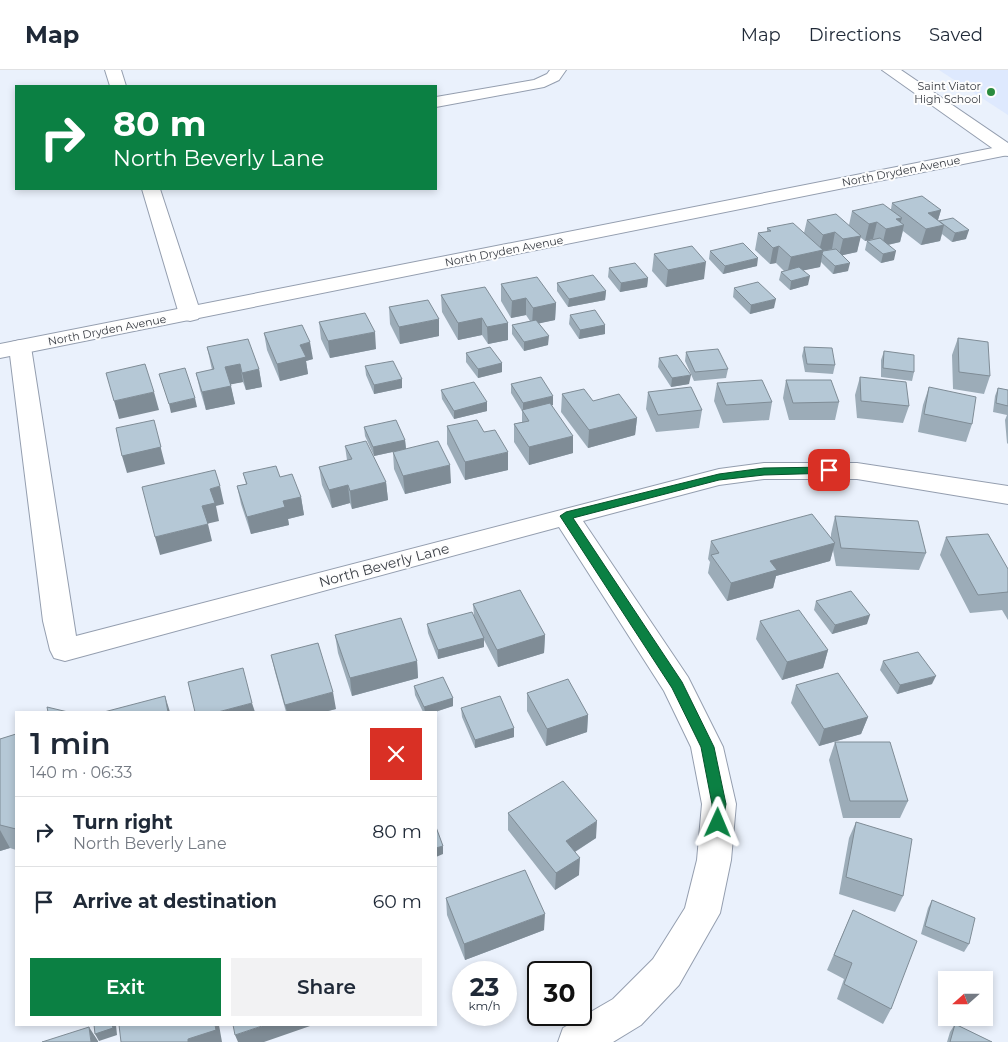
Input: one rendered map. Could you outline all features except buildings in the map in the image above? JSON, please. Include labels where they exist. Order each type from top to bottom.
[{"type":"street","points":[[113,70],[118,85]]},
{"type":"street","points":[[437,102],[538,84],[553,77],[558,70]]},
{"type":"street","points":[[890,70],[1008,150]]},
{"type":"street","name":"North Dryden Avenue","points":[[10,349],[1008,150]]},
{"type":"street","points":[[151,190],[190,314]]},
{"type":"street","name":"North Beverly Lane","points":[[10,349],[58,621],[65,650],[719,477],[764,471],[857,471],[1008,495]]},
{"type":"street","points":[[566,516],[677,685],[707,747],[719,804],[714,860],[702,913],[666,972],[627,1012],[577,1042]]},
{"type":"shaded area","name":"Saint Viator High School","points":[[939,70],[1008,70],[1008,115]]},
{"type":"place","name":"Saint Viator High School","points":[[991,92]]},
{"type":"route","points":[[718,823],[719,804],[707,747],[677,685],[566,516],[719,477],[764,471],[829,470]]}]
